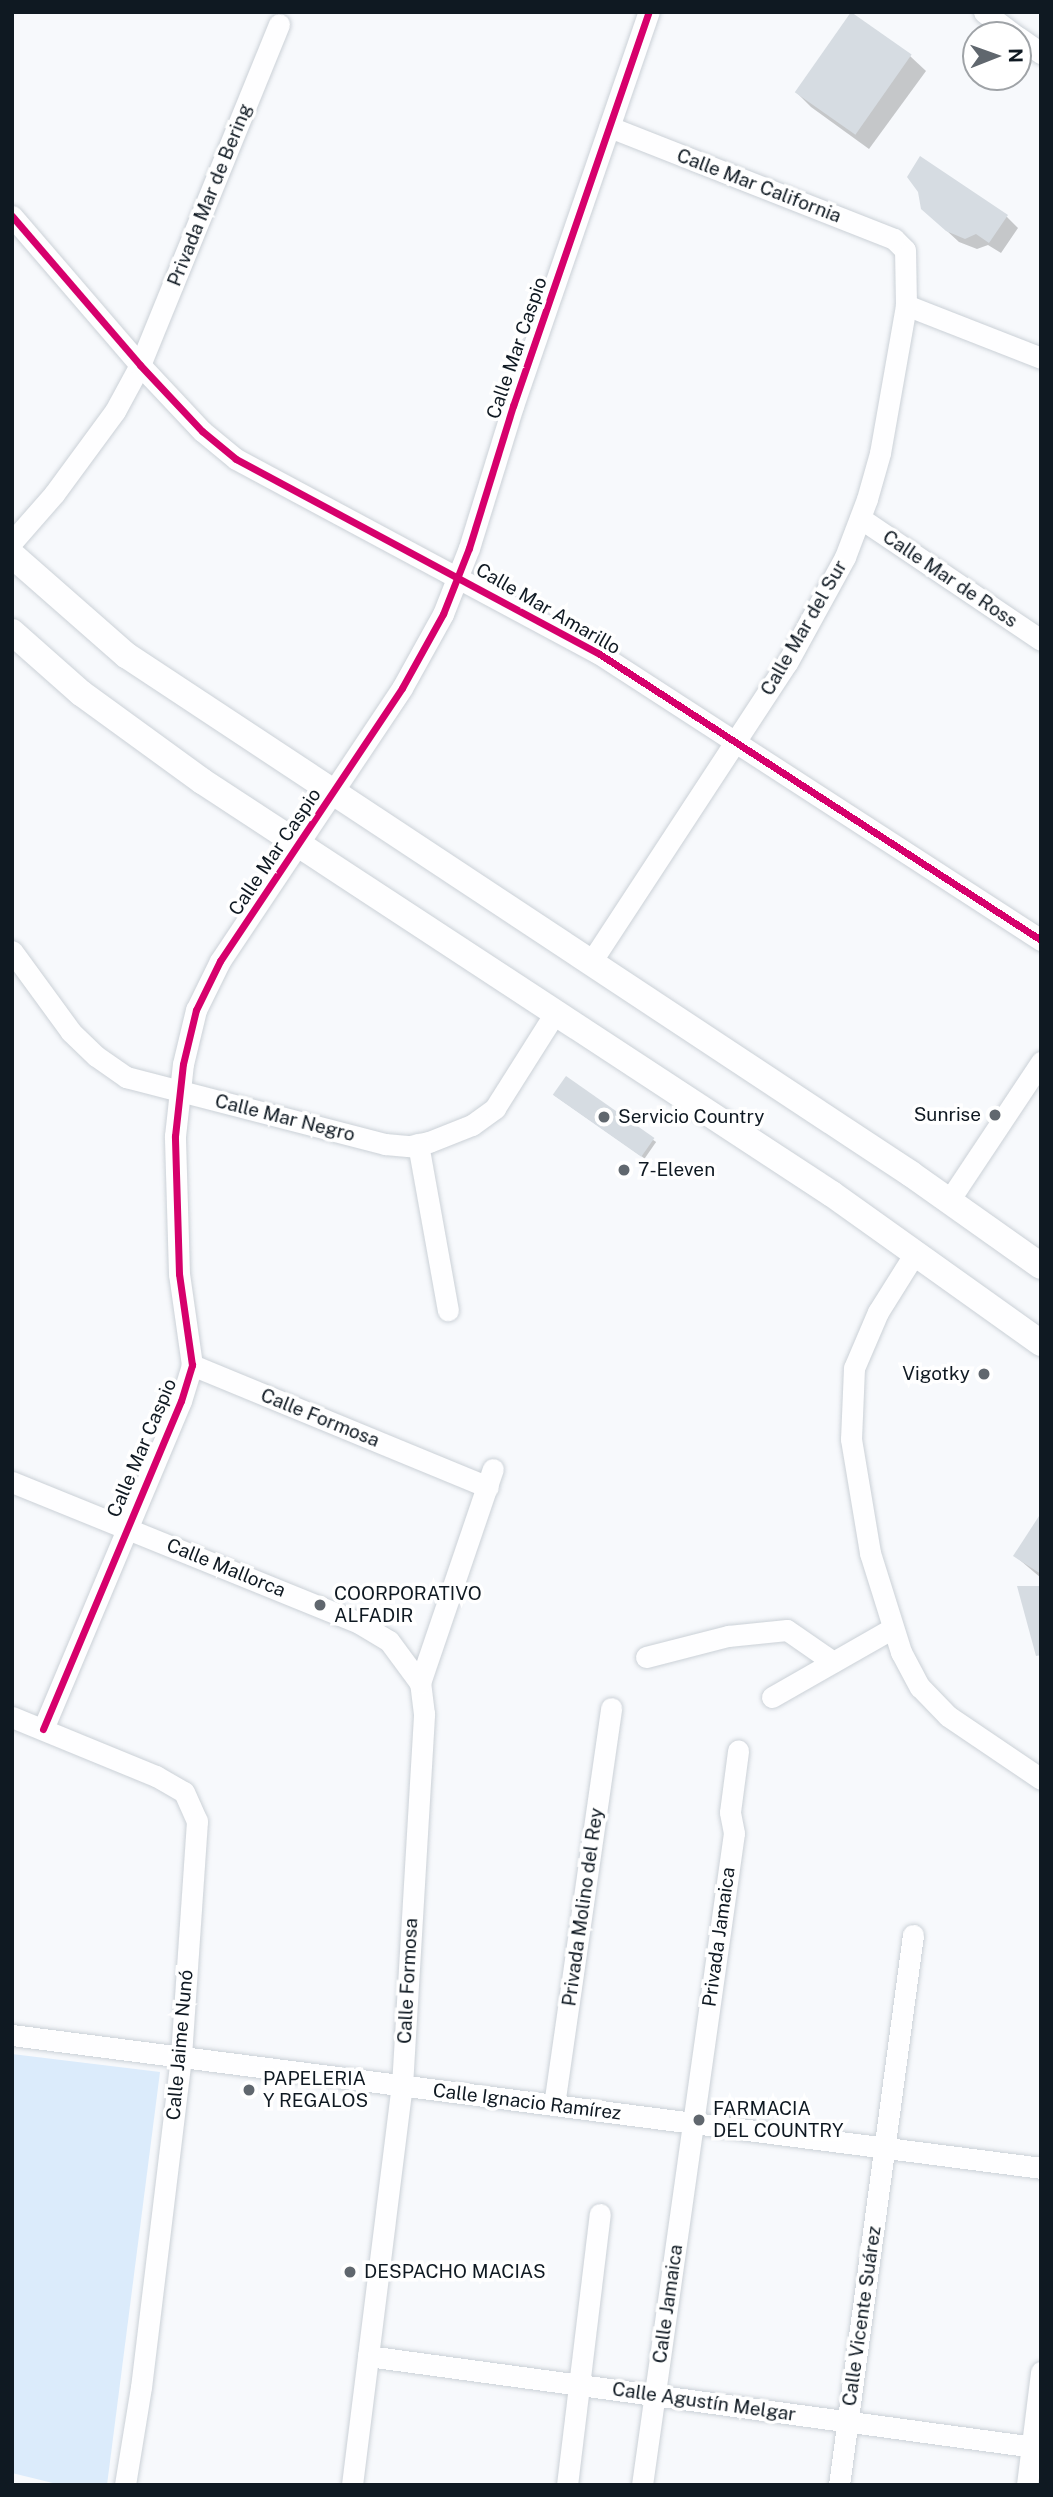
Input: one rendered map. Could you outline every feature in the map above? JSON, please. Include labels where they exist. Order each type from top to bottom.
[{"type":"main road","points":[[12,555],[126,654],[911,1174],[1041,1266]]},
{"type":"main road","points":[[12,632],[81,693],[202,781],[832,1194],[1041,1343]]},
{"type":"main road","points":[[911,1174],[930,1175],[956,1190],[1041,1252]]},
{"type":"main road","points":[[961,1284],[1041,1325]]},
{"type":"street","name":"Calle Mar Caspio","points":[[44,1729],[126,1527],[181,1401],[192,1365],[178,1260],[175,1136],[179,1092],[196,1010],[220,961],[402,688],[443,614],[649,12]]},
{"type":"street","name":"Privada Mar de Bering","points":[[12,542],[54,494],[108,421],[140,365],[279,24]]},
{"type":"street","name":"Calle Mar California","points":[[609,127],[894,239],[905,250]]},
{"type":"street","name":"Calle Mar Amarillo","points":[[12,216],[140,365],[202,431],[236,459],[598,653],[1041,940]]},
{"type":"street","name":"Calle Mar del Sur","points":[[591,962],[735,744],[820,608],[860,518],[889,414],[906,305],[905,250]]},
{"type":"street","points":[[906,305],[1041,358]]},
{"type":"street","name":"Calle Mar de Ross","points":[[860,518],[1041,640]]},
{"type":"street","name":"Calle Mar Negro","points":[[12,951],[71,1032],[96,1056],[126,1077],[386,1144],[418,1144],[472,1125],[495,1108],[555,1013]]},
{"type":"street","points":[[956,1190],[1041,1062]]},
{"type":"street","points":[[418,1144],[448,1310]]},
{"type":"street","points":[[915,1253],[878,1312],[854,1368],[851,1439],[870,1553],[901,1652],[920,1686],[948,1716],[1041,1779]]},
{"type":"street","name":"Calle Formosa","points":[[192,1365],[491,1478],[420,1683],[424,1714],[402,2086],[352,2485]]},
{"type":"street","name":"Calle Mallorca","points":[[12,1482],[359,1623],[389,1641],[420,1683]]},
{"type":"street","points":[[772,1697],[893,1628]]},
{"type":"street","points":[[646,1657],[728,1636],[787,1630],[833,1662]]},
{"type":"street","name":"Privada Molino del Rey","points":[[554,2105],[611,1708]]},
{"type":"street","name":"Calle Jaime Nunó","points":[[12,1717],[156,1776],[184,1792],[197,1821],[181,2057],[141,2387],[125,2485]]},
{"type":"street","name":"Privada Jamaica","points":[[693,2123],[734,1833],[730,1812],[738,1751]]},
{"type":"street","name":"Calle Vicente Suárez","points":[[839,2485],[913,1935]]},
{"type":"street","name":"Calle Ignacio Ramírez","points":[[12,2035],[1041,2168]]},
{"type":"street","name":"Calle Jamaica","points":[[642,2485],[693,2123]]},
{"type":"street","points":[[567,2485],[600,2214]]},
{"type":"street","name":"Calle Agustín Melgar","points":[[368,2356],[1036,2448]]},
{"type":"street","points":[[1027,2485],[1036,2448],[1041,2372]]},
{"type":"shaded area","points":[[12,2054],[160,2072],[107,2485],[61,2485],[12,2473]]},
{"type":"building","points":[[851,12],[912,54],[855,135],[795,92]]},
{"type":"building","points":[[920,156],[1008,215],[989,243],[976,234],[965,239],[946,231],[921,209],[918,192],[907,177]]},
{"type":"building","name":"Servicio Country","points":[[566,1076],[654,1138],[641,1157],[553,1095]]},
{"type":"building","points":[[1041,1513],[1041,1574],[1013,1556]]},
{"type":"building","points":[[1017,1586],[1041,1586],[1041,1655],[1036,1656]]},
{"type":"cycle path","points":[[43,1729],[181,1401],[192,1365],[179,1274],[175,1136],[183,1064],[196,1010],[220,961],[402,688],[443,614],[469,548],[513,406],[649,12]]},
{"type":"cycle path","points":[[12,216],[140,365],[202,431],[236,459],[598,653],[1041,940]]},
{"type":"place","name":"Sunrise","points":[[995,1115]]},
{"type":"place","name":"Servicio Country","points":[[604,1117]]},
{"type":"place","name":"7-Eleven","points":[[624,1170]]},
{"type":"place","name":"Vigotky","points":[[984,1374]]},
{"type":"place","name":"COORPORATIVO ALFADIR","points":[[320,1605]]},
{"type":"place","name":"PAPELERIA Y REGALOS","points":[[249,2090]]},
{"type":"place","name":"FARMACIA DEL COUNTRY","points":[[699,2120]]},
{"type":"place","name":"DESPACHO MACIAS","points":[[350,2272]]}]
